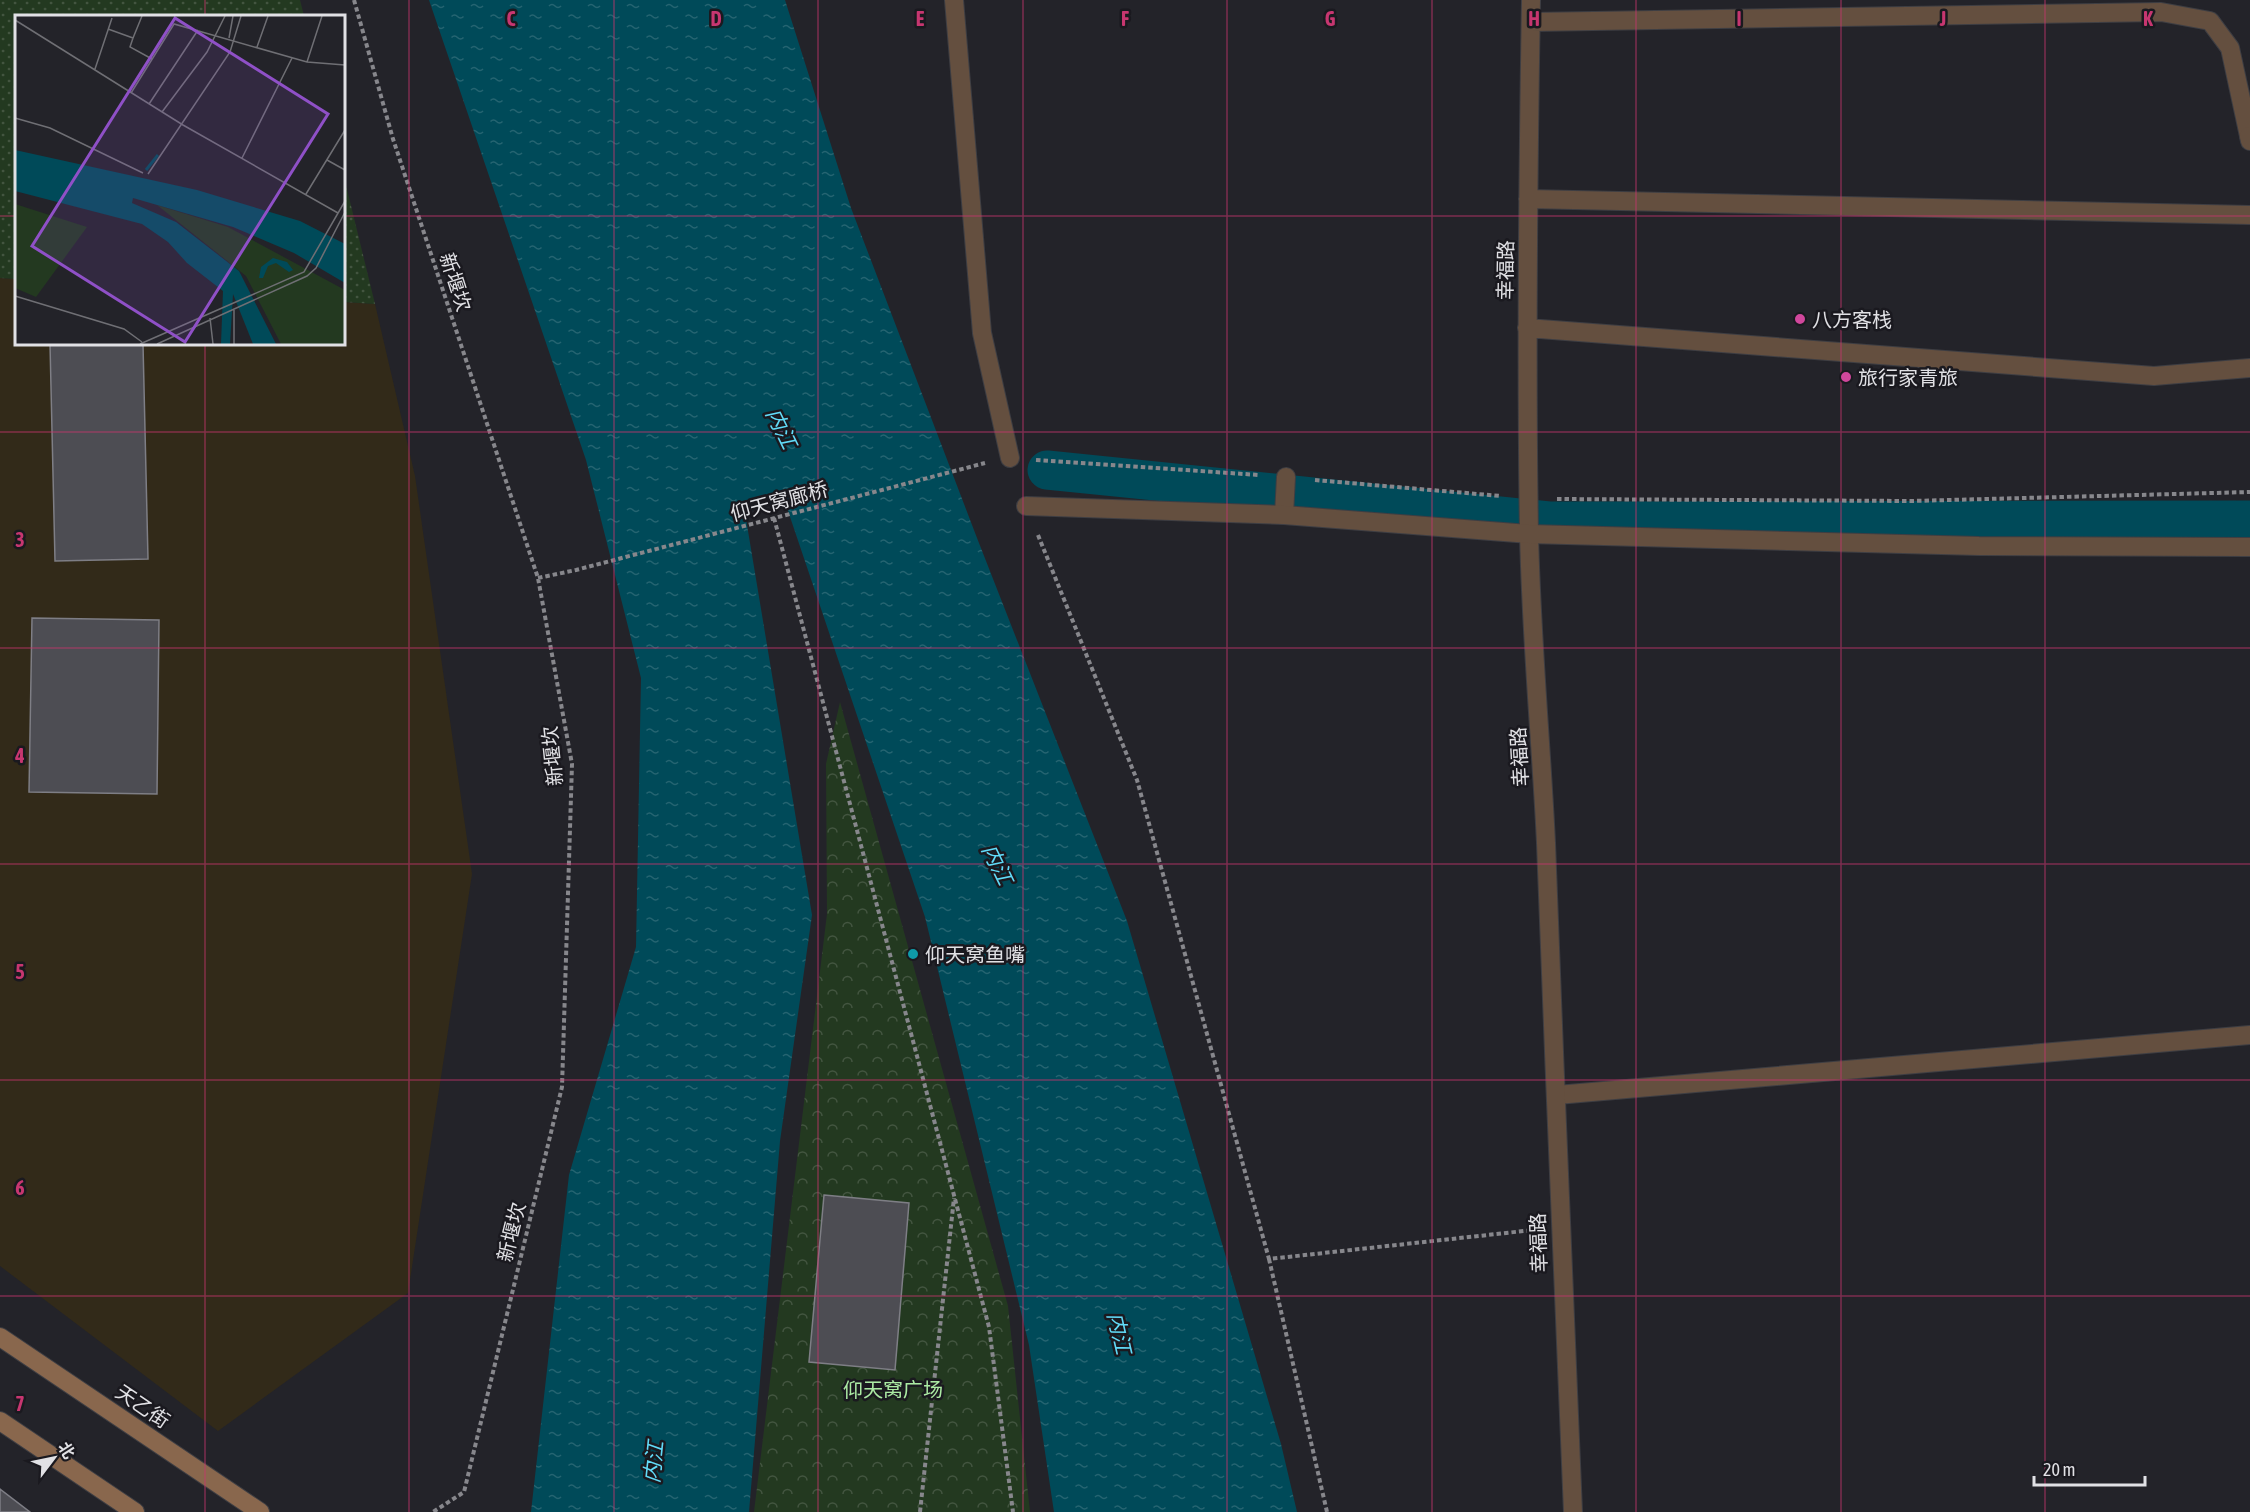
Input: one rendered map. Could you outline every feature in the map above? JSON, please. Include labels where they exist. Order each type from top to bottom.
[{"type":"main road","name":"天乙街","points":[[0,1337],[260,1512]]},
{"type":"main road","points":[[0,1421],[135,1512]]},
{"type":"street","points":[[954,0],[982,333],[1010,458]]},
{"type":"street","name":"幸福路","points":[[1531,0],[1527,328],[1529,534],[1557,1095],[1560,1227],[1573,1512]]},
{"type":"street","points":[[1531,22],[1862,8],[2161,12],[2210,21],[2230,48],[2249,139]]},
{"type":"street","points":[[1528,199],[2250,215]]},
{"type":"street","points":[[1527,328],[2154,376],[2250,368]]},
{"type":"street","points":[[1284,515],[1286,477]]},
{"type":"street","points":[[1026,506],[1284,515],[1529,534],[1979,546],[2250,547]]},
{"type":"street","points":[[1557,1095],[2250,1035]]},
{"type":"path","name":"新堰坎","points":[[354,0],[393,139],[538,578],[572,764],[562,1087],[464,1492],[433,1512]]},
{"type":"path","name":"仰天窝廊桥","points":[[538,578],[990,462]]},
{"type":"path","points":[[1529,499],[1912,501],[2250,492]]},
{"type":"path","points":[[1026,506],[1137,780],[1269,1259],[1327,1512]]},
{"type":"path","points":[[774,518],[989,1327],[1013,1512]]},
{"type":"path","points":[[920,1512],[954,1195]]},
{"type":"path","points":[[1269,1259],[1560,1227]]},
{"type":"shaded area","points":[[0,278],[15,279],[15,345],[345,345],[345,302],[375,304],[415,476],[472,874],[408,1293],[218,1431],[0,1266]]},
{"type":"green space","points":[[0,0],[300,0],[304,15],[15,15],[15,279],[0,278]]},
{"type":"green space","points":[[345,181],[375,304],[345,302]]},
{"type":"green space","name":"仰天窝广场","points":[[840,702],[1008,1306],[1030,1512],[754,1512],[827,914],[826,764]]},
{"type":"water","name":"内江","points":[[429,0],[785,0],[851,208],[1127,921],[1281,1444],[1297,1512],[1054,1512],[1029,1345],[925,917],[784,499],[745,513],[812,915],[780,1141],[749,1512],[531,1512],[569,1175],[636,947],[641,678],[586,460]]},
{"type":"building","points":[[50,345],[143,345],[148,559],[55,561]]},
{"type":"building","points":[[32,618],[159,620],[157,794],[29,792]]},
{"type":"building","points":[[824,1195],[909,1203],[895,1370],[809,1362]]},
{"type":"building","points":[[0,1489],[30,1512],[0,1512]]},
{"type":"waterway","points":[[1047,470],[1549,521],[2250,520]]},
{"type":"place","name":"八方客栈","points":[[1800,319]]},
{"type":"place","name":"旅行家青旅","points":[[1846,377]]},
{"type":"place","name":"仰天窝鱼嘴","points":[[913,954]]}]
